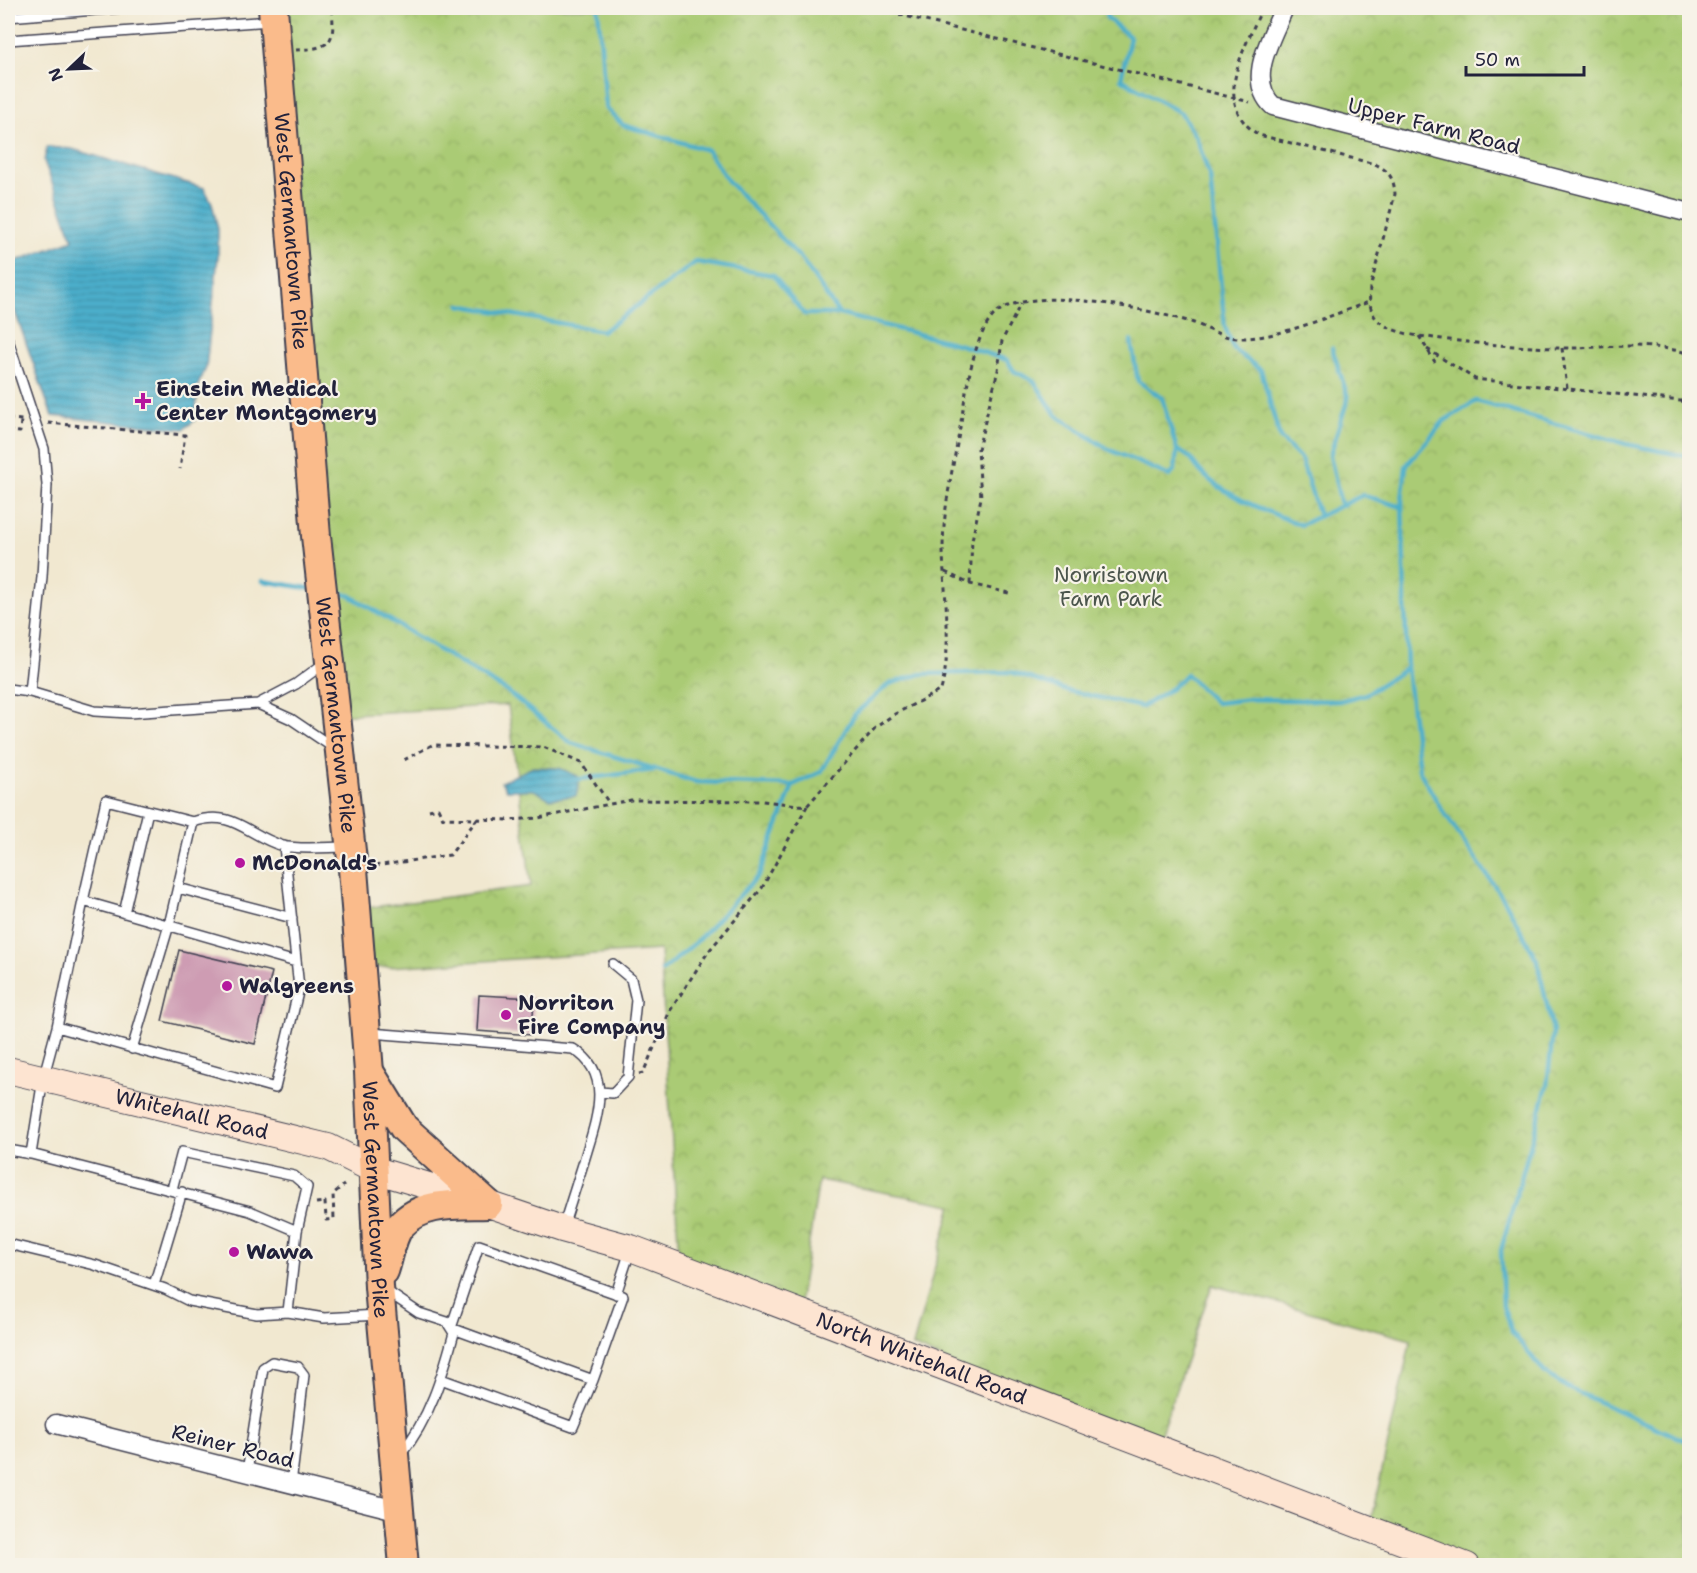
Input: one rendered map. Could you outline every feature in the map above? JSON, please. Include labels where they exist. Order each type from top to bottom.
[{"type":"main road","name":"West Germantown Pike","points":[[273,14],[315,524],[352,858],[369,1072],[380,1300],[404,1566]]},
{"type":"main road","name":"Whitehall Road","points":[[8,1070],[328,1147],[372,1169]]},
{"type":"main road","points":[[369,1072],[411,1135],[488,1204]]},
{"type":"main road","name":"North Whitehall Road","points":[[372,1169],[562,1229],[631,1248],[1467,1566]]},
{"type":"main road","points":[[380,1300],[399,1228],[415,1214],[428,1207],[488,1204]]},
{"type":"street","name":"Upper Farm Road","points":[[1284,8],[1260,72],[1262,92],[1273,106],[1689,213]]},
{"type":"street","name":"Reiner Road","points":[[56,1424],[399,1511]]},
{"type":"lane","points":[[8,17],[120,8]]},
{"type":"lane","points":[[8,40],[273,14]]},
{"type":"lane","points":[[8,340],[44,449],[47,485],[42,577],[30,692]]},
{"type":"lane","points":[[8,689],[30,692],[94,711],[129,713],[258,704],[296,684],[330,658]]},
{"type":"lane","points":[[258,704],[306,728],[341,754]]},
{"type":"lane","points":[[31,1154],[43,1079],[57,1028],[106,800],[193,822],[206,817],[231,820],[284,846],[352,858]]},
{"type":"lane","points":[[124,913],[148,811]]},
{"type":"lane","points":[[132,1049],[169,926],[193,822]]},
{"type":"lane","points":[[57,1028],[275,1088],[299,988],[284,846]]},
{"type":"lane","points":[[178,888],[292,918]]},
{"type":"lane","points":[[83,901],[296,962]]},
{"type":"lane","points":[[600,1092],[613,1093],[628,1077],[636,1000],[632,979],[613,964]]},
{"type":"lane","points":[[366,1033],[573,1049],[590,1063],[600,1092],[598,1115],[562,1229]]},
{"type":"lane","points":[[8,1150],[177,1190],[250,1211],[297,1231]]},
{"type":"lane","points":[[154,1285],[177,1190],[182,1152],[294,1176],[307,1187],[297,1231],[288,1312]]},
{"type":"lane","points":[[8,1244],[95,1265],[154,1285],[189,1301],[257,1314],[288,1312],[324,1318],[380,1300],[447,1322],[454,1333],[441,1379],[419,1431],[396,1460]]},
{"type":"lane","points":[[441,1379],[573,1427],[593,1380],[623,1296],[479,1245],[451,1328]]},
{"type":"lane","points":[[615,1294],[631,1248]]},
{"type":"lane","points":[[451,1328],[593,1380]]},
{"type":"lane","points":[[247,1472],[263,1368],[272,1362],[298,1367],[304,1375],[291,1484]]},
{"type":"path","points":[[276,51],[318,49],[324,46],[334,32],[332,8]]},
{"type":"path","points":[[873,8],[1235,100]]},
{"type":"path","points":[[1262,8],[1234,75],[1232,87],[1245,122],[1259,135],[1351,156],[1375,164],[1391,176],[1395,194],[1370,288],[1369,302],[1379,322],[1390,328],[1419,336],[1504,345],[1562,348],[1636,345],[1689,354]]},
{"type":"path","points":[[628,1077],[643,1073],[670,1011],[708,952],[762,888],[807,806],[875,728],[893,715],[941,690],[945,657],[944,517],[967,389],[979,343],[994,315],[1007,306],[1053,298],[1145,311],[1191,322],[1228,336],[1244,338],[1294,327],[1369,302]]},
{"type":"path","points":[[970,584],[972,540],[981,498],[978,449],[998,370],[1002,340],[1021,302]]},
{"type":"path","points":[[1419,336],[1435,362]]},
{"type":"path","points":[[1562,348],[1568,388]]},
{"type":"path","points":[[1427,349],[1475,379],[1689,402]]},
{"type":"path","points":[[8,409],[8,431],[20,432],[21,420]]},
{"type":"path","points":[[8,419],[184,435],[180,469]]},
{"type":"path","points":[[945,572],[970,584],[1009,593]]},
{"type":"path","points":[[404,760],[432,745],[543,747],[581,763],[609,803]]},
{"type":"path","points":[[429,810],[438,808],[443,818],[477,819],[538,818],[631,800],[743,800],[807,806]]},
{"type":"path","points":[[352,858],[450,855],[477,819]]},
{"type":"path","points":[[8,898],[11,989],[8,1051]]},
{"type":"path","points":[[304,1205],[325,1202],[326,1220],[334,1219],[333,1194],[344,1185]]},
{"type":"green space","name":"Norristown Farm Park","points":[[280,8],[1689,8],[1689,1565],[1452,1565],[1368,1533],[1411,1340],[1212,1285],[1153,1456],[913,1346],[952,1205],[819,1180],[798,1311],[679,1257],[660,950],[357,969],[358,909],[531,886],[508,705],[337,715]]},
{"type":"water","points":[[47,147],[72,149],[204,188],[212,203],[218,229],[218,257],[206,368],[198,385],[195,420],[184,429],[52,416],[8,292],[8,264],[73,240],[44,161]]},
{"type":"water","points":[[533,767],[559,768],[578,776],[579,786],[576,796],[550,799],[534,790],[507,790],[501,782]]},
{"type":"building","points":[[179,950],[272,972],[255,1044],[162,1021]]},
{"type":"building","name":"Norriton Fire Company","points":[[479,995],[534,998],[532,1035],[477,1031]]},
{"type":"waterway","points":[[598,8],[606,108],[623,125],[707,150],[728,181],[802,260],[839,314],[961,345],[1007,360],[1014,371],[1034,381],[1056,415],[1108,449],[1170,476],[1175,469],[1177,450],[1187,456],[1204,475],[1225,490],[1250,504],[1301,525],[1363,495],[1402,507]]},
{"type":"waterway","points":[[1105,8],[1107,18],[1130,37],[1121,79],[1181,113],[1196,137],[1210,177],[1225,327],[1234,350],[1261,370],[1280,438],[1301,459],[1319,516]]},
{"type":"waterway","points":[[460,305],[603,331],[696,262],[773,275],[804,314],[839,314]]},
{"type":"waterway","points":[[1131,341],[1138,381],[1162,398],[1177,450]]},
{"type":"waterway","points":[[1332,348],[1348,398],[1330,455],[1341,505]]},
{"type":"waterway","points":[[1690,457],[1626,444],[1476,401],[1444,421],[1406,466],[1402,500],[1407,668],[1419,770],[1442,810],[1505,901],[1537,960],[1553,1032],[1547,1086],[1501,1250],[1503,1306],[1511,1331],[1545,1373],[1568,1388],[1690,1443]]},
{"type":"waterway","points":[[263,581],[314,589]]},
{"type":"waterway","points":[[331,592],[349,595],[508,692],[571,743],[696,782],[793,785],[821,772],[855,714],[889,684],[921,674],[1011,672],[1065,690],[1142,707],[1172,688],[1186,674],[1216,703],[1250,699],[1339,701],[1366,694],[1407,668]]},
{"type":"waterway","points":[[573,780],[654,770]]},
{"type":"waterway","points":[[662,971],[697,941],[759,875],[793,785]]},
{"type":"place","name":"Einstein Medical Center Montgomery","points":[[143,401]]},
{"type":"place","name":"McDonald's","points":[[240,863]]},
{"type":"place","name":"Walgreens","points":[[227,986]]},
{"type":"place","name":"Norriton Fire Company","points":[[506,1015]]},
{"type":"place","name":"Wawa","points":[[234,1252]]}]
